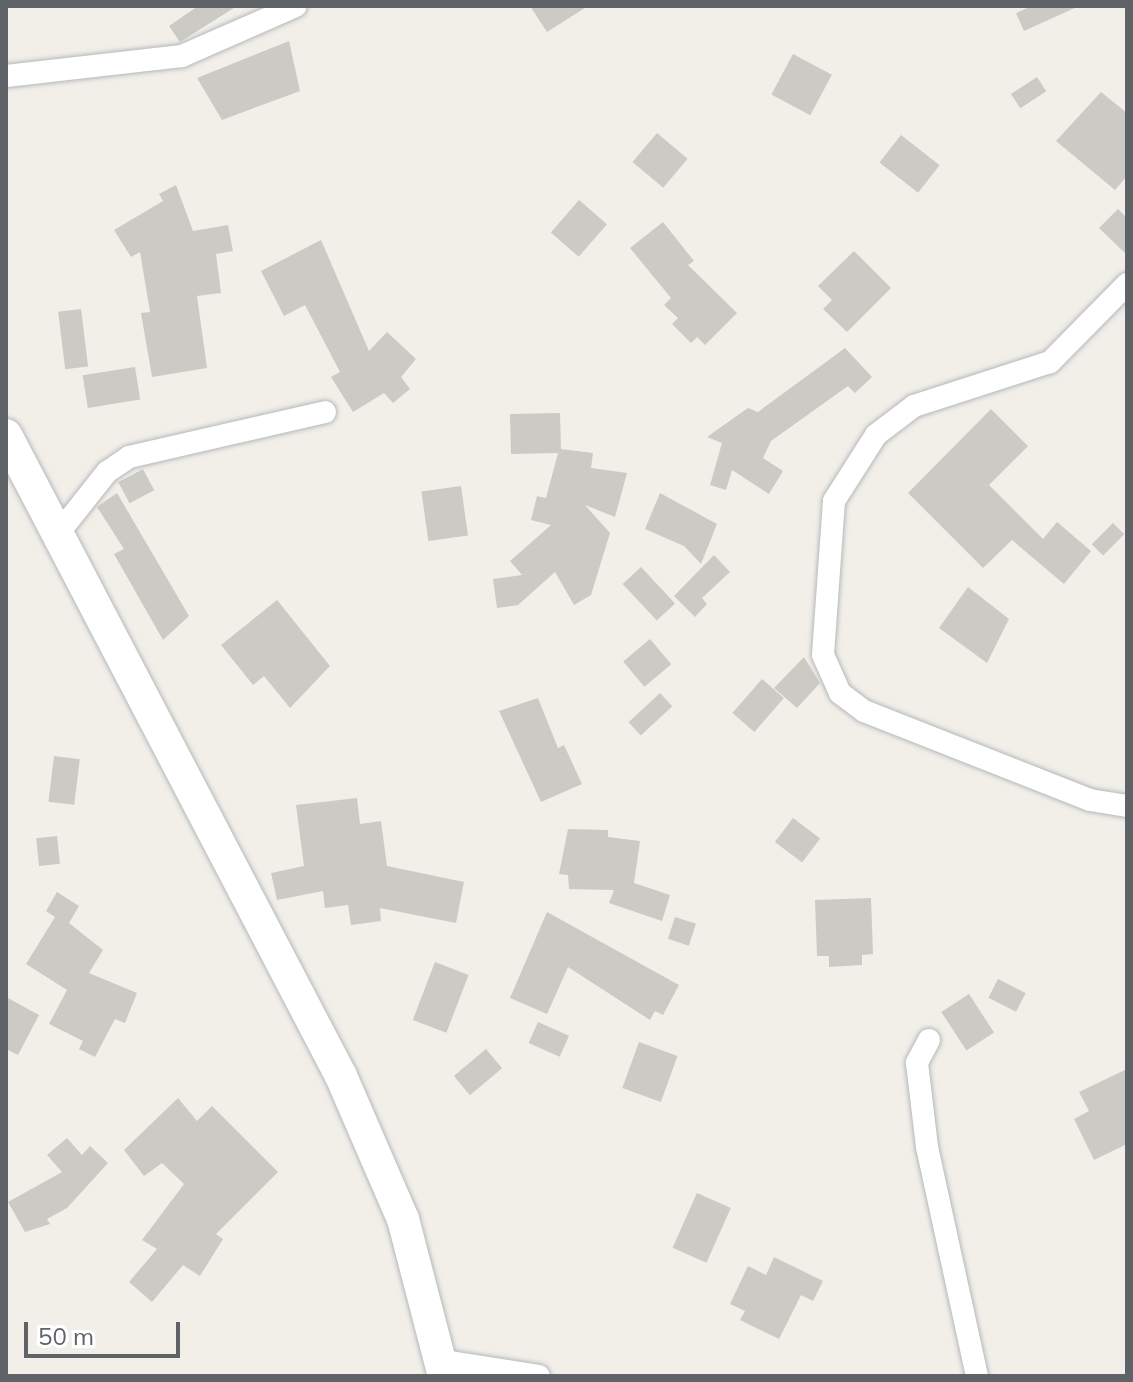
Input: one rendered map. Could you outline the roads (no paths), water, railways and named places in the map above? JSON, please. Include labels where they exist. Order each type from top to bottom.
[{"type":"main road","points":[[6,435],[61,530],[341,1076],[403,1219],[444,1368]]},
{"type":"street","points":[[6,76],[182,56],[296,6]]},
{"type":"street","points":[[1127,284],[1050,362],[914,406],[876,435],[834,501],[823,655],[840,693],[864,711],[1090,800],[1127,806]]},
{"type":"street","points":[[61,530],[107,472],[129,457],[325,412]]},
{"type":"street","points":[[929,1040],[917,1063],[927,1147],[977,1376]]},
{"type":"street","points":[[444,1368],[539,1376]]}]
